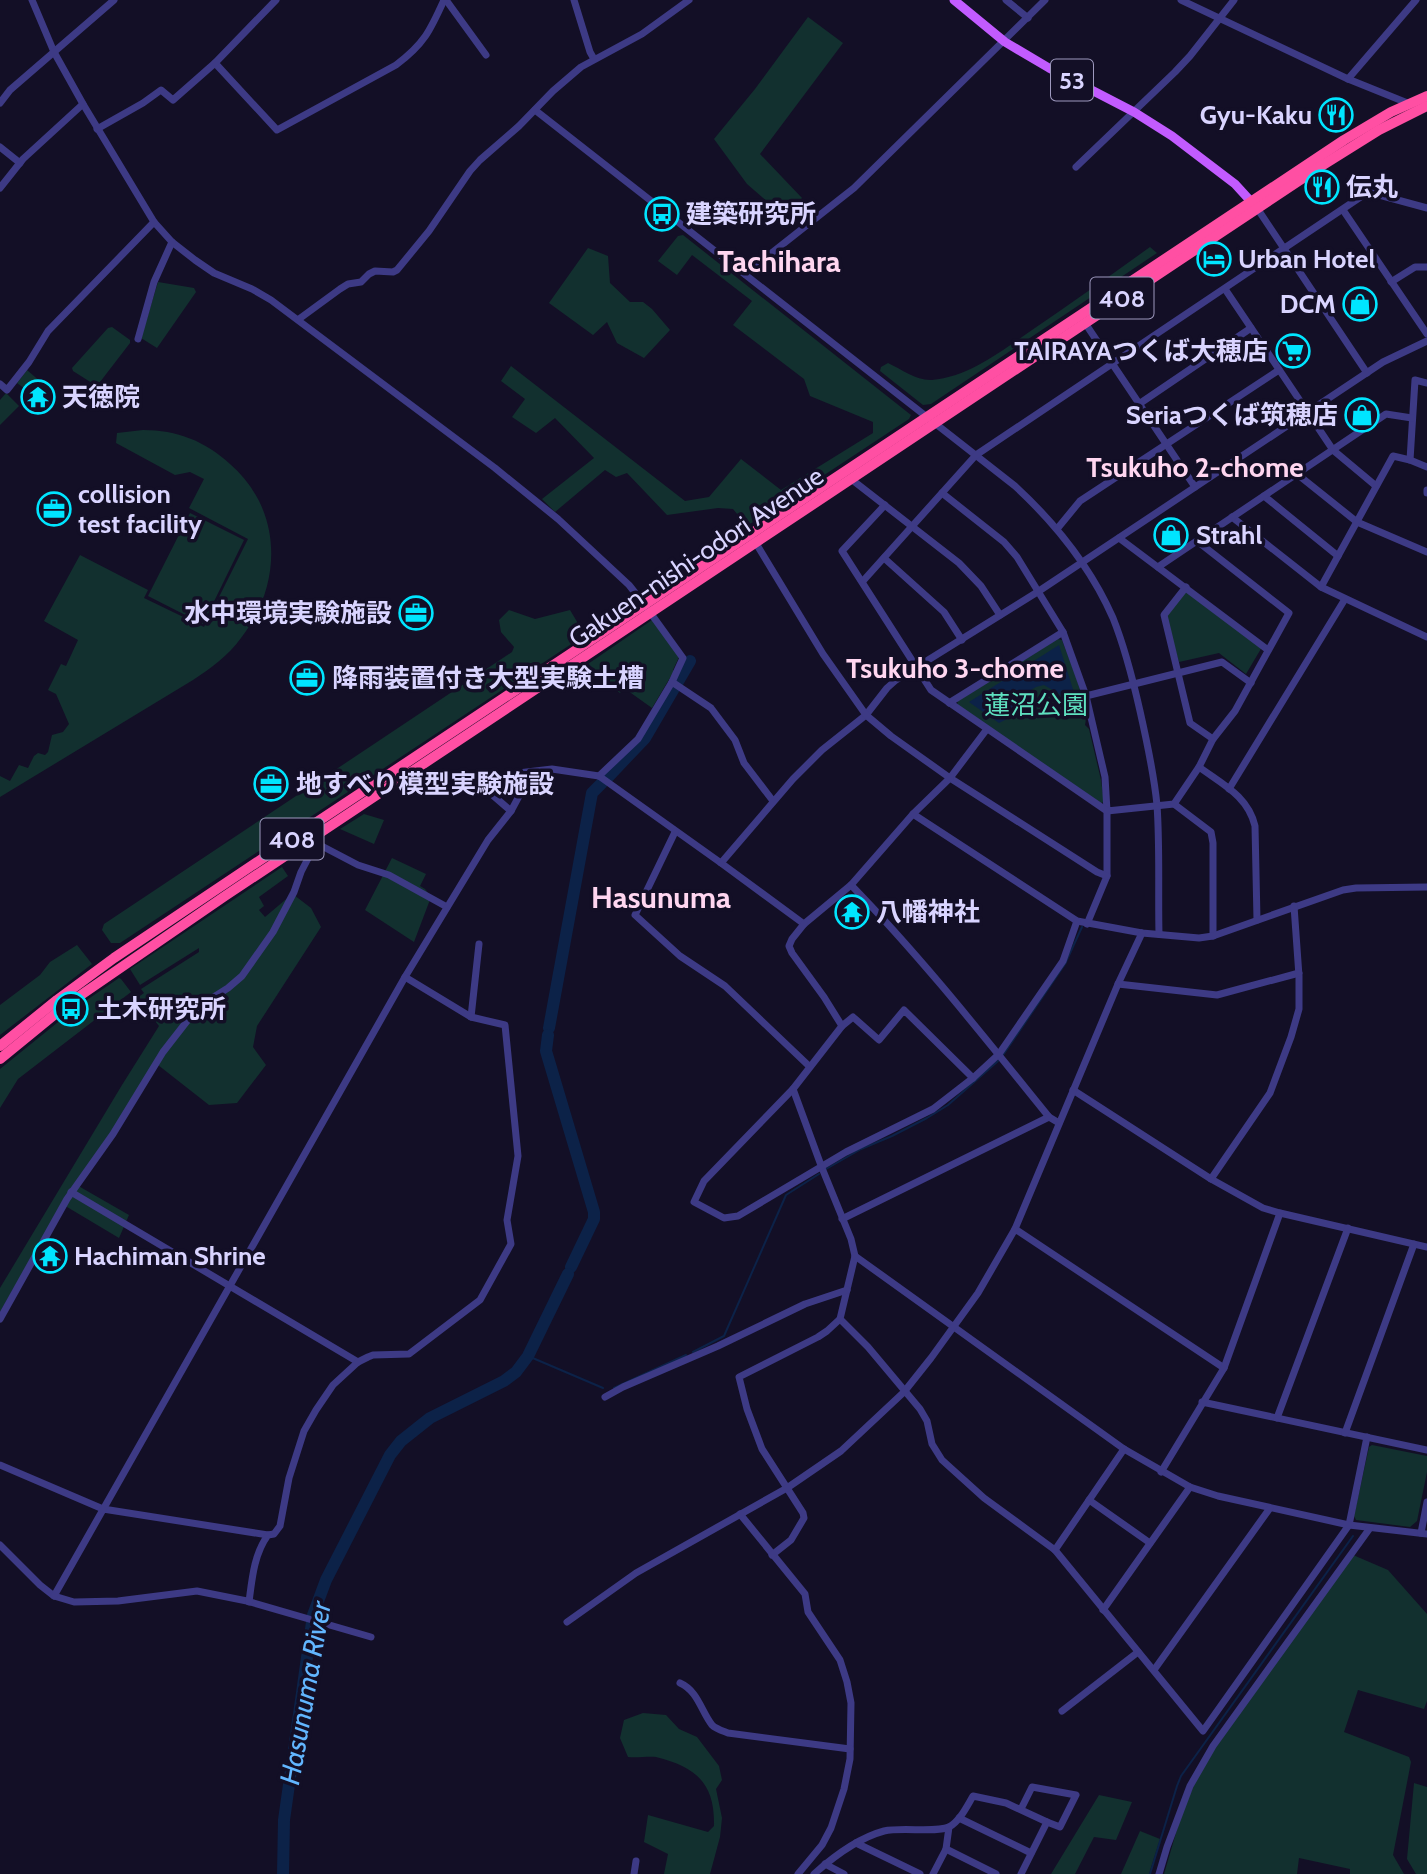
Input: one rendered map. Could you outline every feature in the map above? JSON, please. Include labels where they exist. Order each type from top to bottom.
[{"type":"highway","name":"Gakuen-nishi-odori Avenue","points":[[753,538],[851,479],[931,420],[1085,323],[1344,139],[1427,96]]},
{"type":"highway","name":"Gakuen-nishi-odori Avenue","points":[[0,1046],[114,958],[648,608],[1254,204],[1351,146],[1425,108]]},
{"type":"highway","name":"Gakuen-nishi-odori Avenue","points":[[0,1059],[65,1006],[225,896],[315,840],[648,608]]},
{"type":"main road","name":"53","points":[[954,0],[1004,42],[1134,112],[1195,152],[1235,184],[1254,204]]},
{"type":"street","points":[[32,0],[54,52],[97,129],[154,222],[172,242],[214,273],[260,293],[299,319],[531,496],[629,585],[648,608],[683,658],[672,683],[638,738],[599,776]]},
{"type":"street","points":[[0,103],[10,90],[114,0]]},
{"type":"street","points":[[97,129],[161,90],[173,100],[215,63],[276,0]]},
{"type":"street","points":[[215,63],[277,130],[396,65],[411,54],[426,37],[445,0],[486,55]]},
{"type":"street","points":[[574,0],[594,59]]},
{"type":"street","points":[[299,319],[348,284],[360,282],[375,271],[397,270],[429,231],[470,171],[552,91],[594,59],[642,34],[689,0]]},
{"type":"street","points":[[1006,0],[1028,18]]},
{"type":"street","points":[[745,274],[854,188],[1045,0]]},
{"type":"street","points":[[1181,0],[1348,79],[1425,108]]},
{"type":"street","points":[[1076,167],[1190,56],[1234,0]]},
{"type":"street","points":[[1348,79],[1416,0]]},
{"type":"street","points":[[0,188],[20,163],[83,104]]},
{"type":"street","points":[[535,110],[976,455],[1018,489],[1057,529],[1100,593],[1114,622],[1134,683],[1157,805],[1159,934]]},
{"type":"street","points":[[0,147],[20,163]]},
{"type":"street","points":[[863,581],[976,455],[1368,192],[1427,208]]},
{"type":"street","points":[[1254,204],[1367,373]]},
{"type":"street","points":[[1343,210],[1427,334]]},
{"type":"street","points":[[0,384],[7,390],[48,331],[154,222]]},
{"type":"street","points":[[138,339],[154,282],[172,242]]},
{"type":"street","points":[[1391,282],[1415,267],[1427,267]]},
{"type":"street","points":[[1224,289],[1332,450],[1376,486]]},
{"type":"street","points":[[1085,323],[1195,487]]},
{"type":"street","points":[[1139,404],[1251,328]]},
{"type":"street","points":[[721,863],[773,801],[822,750],[866,715],[896,680],[1082,563],[1367,373],[1427,341]]},
{"type":"street","points":[[1057,529],[1080,501],[1279,370]]},
{"type":"street","points":[[1410,460],[1415,380],[1427,383]]},
{"type":"street","points":[[1158,567],[1386,414],[1412,418]]},
{"type":"street","points":[[1321,587],[1393,456],[1427,467]]},
{"type":"street","points":[[1297,474],[1357,522],[1427,552]]},
{"type":"street","points":[[851,479],[959,563],[981,586],[1000,615]]},
{"type":"street","points":[[942,493],[1004,542],[1017,557],[1063,632],[1086,696],[1105,777],[1107,811],[1107,877],[1087,924]]},
{"type":"street","points":[[1264,496],[1338,556]]},
{"type":"street","points":[[885,505],[842,551],[931,690],[1107,811],[1174,804],[1211,832],[1213,936]]},
{"type":"street","points":[[1232,517],[1321,587],[1427,637]]},
{"type":"street","points":[[753,538],[823,654],[866,715],[950,778],[1107,877]]},
{"type":"street","points":[[1119,538],[1268,650]]},
{"type":"street","points":[[1174,804],[1199,767],[1213,739],[1235,711],[1289,613],[1197,541]]},
{"type":"street","points":[[884,558],[944,612],[962,640]]},
{"type":"street","points":[[1185,587],[1164,615],[1190,723],[1213,739]]},
{"type":"street","points":[[1229,789],[1346,599]]},
{"type":"street","points":[[949,703],[1063,632]]},
{"type":"street","points":[[1086,696],[1222,662],[1251,683]]},
{"type":"street","points":[[672,683],[711,708],[735,740],[744,763],[773,801]]},
{"type":"street","points":[[842,1026],[792,953],[789,946],[792,939],[804,924],[851,885],[913,814],[950,778],[987,729]]},
{"type":"street","points":[[1199,767],[1246,802],[1252,815],[1255,826],[1257,920]]},
{"type":"street","points":[[510,774],[552,769],[599,776],[804,924]]},
{"type":"street","points":[[54,1596],[405,977],[488,840],[511,811],[532,772]]},
{"type":"street","points":[[481,785],[511,811]]},
{"type":"street","points":[[913,814],[1077,920],[1142,933],[1199,938],[1213,936],[1343,890],[1427,887]]},
{"type":"street","points":[[675,832],[635,915],[680,956],[725,986],[810,1066]]},
{"type":"street","points":[[0,1319],[71,1192],[113,1134],[163,1052],[198,1007],[228,988],[248,969],[273,932],[294,892],[315,840],[358,865],[388,875],[447,907]]},
{"type":"street","points":[[851,885],[897,932],[1049,1117],[1059,1123]]},
{"type":"street","points":[[1212,1179],[1270,1093],[1291,1037],[1299,1009],[1294,906]]},
{"type":"street","points":[[973,1078],[904,1010],[879,1040],[853,1017],[842,1026],[793,1089],[704,1181],[695,1202],[724,1217],[738,1216],[846,1152],[933,1109],[973,1078],[999,1054],[1063,961],[1077,920]]},
{"type":"street","points":[[567,1622],[636,1573],[787,1488],[841,1451],[904,1392],[954,1328],[1015,1230],[1142,933]]},
{"type":"street","points":[[471,1017],[479,944]]},
{"type":"street","points":[[1118,984],[1217,995],[1299,974]]},
{"type":"street","points":[[0,1465],[103,1509],[274,1534],[280,1526],[289,1478],[304,1431],[333,1385],[358,1362],[373,1355],[409,1354],[480,1300],[511,1244],[507,1220],[518,1156],[505,1025],[471,1017],[405,977]]},
{"type":"street","points":[[772,1555],[790,1540],[804,1518],[762,1449],[739,1377],[818,1337],[840,1319],[855,1256],[793,1089]]},
{"type":"street","points":[[1073,1090],[1212,1179],[1263,1208],[1427,1247]]},
{"type":"street","points":[[842,1219],[1049,1117]]},
{"type":"street","points":[[71,1192],[358,1362]]},
{"type":"street","points":[[1161,1472],[1224,1368],[1280,1213]]},
{"type":"street","points":[[1277,1418],[1348,1228]]},
{"type":"street","points":[[1015,1230],[1224,1368]]},
{"type":"street","points":[[1345,1433],[1414,1244]]},
{"type":"street","points":[[855,1256],[1124,1449],[1190,1487],[1349,1525],[1424,1534],[1427,1502]]},
{"type":"street","points":[[605,1397],[805,1304],[848,1290]]},
{"type":"street","points":[[840,1319],[868,1347],[920,1409],[927,1421],[932,1444],[942,1460],[984,1498],[1055,1550],[1203,1731],[1349,1525],[1367,1437]]},
{"type":"street","points":[[1202,1402],[1427,1450]]},
{"type":"street","points":[[1055,1550],[1124,1449]]},
{"type":"street","points":[[1103,1610],[1190,1487]]},
{"type":"street","points":[[1089,1500],[1150,1543]]},
{"type":"street","points":[[1154,1670],[1270,1508]]},
{"type":"street","points":[[740,1514],[805,1594],[808,1612],[840,1660],[848,1682],[851,1703],[850,1759],[844,1789],[831,1828],[822,1845],[798,1874]]},
{"type":"street","points":[[1159,1874],[1190,1786],[1213,1746],[1370,1528]]},
{"type":"street","points":[[249,1602],[261,1545],[268,1535]]},
{"type":"street","points":[[0,1545],[40,1586],[54,1596],[74,1602],[118,1601],[197,1591],[249,1602],[371,1637]]},
{"type":"street","points":[[1062,1711],[1138,1652]]},
{"type":"street","points":[[680,1683],[685,1684],[699,1700],[713,1727],[728,1733],[850,1749]]},
{"type":"street","points":[[814,1874],[856,1843],[879,1832],[896,1828],[949,1827],[959,1818],[973,1796],[1006,1802],[1046,1822],[1060,1827],[1076,1795],[1032,1787],[1021,1809]]},
{"type":"street","points":[[959,1818],[1031,1853]]},
{"type":"street","points":[[1021,1874],[1046,1822]]},
{"type":"street","points":[[933,1874],[946,1849],[949,1827]]},
{"type":"street","points":[[856,1843],[907,1871],[920,1874]]},
{"type":"street","points":[[946,1849],[996,1874]]},
{"type":"street","points":[[634,1874],[636,1861]]},
{"type":"street","points":[[825,1864],[844,1874]]},
{"type":"green space","points":[[808,17],[843,43],[760,154],[802,198],[786,218],[747,184],[714,139]]},
{"type":"green space","points":[[683,235],[911,415],[909,419],[747,526],[733,509],[718,508],[667,515],[627,473],[616,477],[605,470],[555,512],[542,499],[594,458],[555,418],[536,433],[512,417],[525,399],[501,381],[511,366],[685,501],[709,497],[741,459],[781,490],[873,433],[873,422],[810,396],[804,379],[733,325],[752,301],[692,255],[677,275],[658,261],[678,236]]},
{"type":"green space","points":[[1150,247],[1157,253],[931,404],[923,405],[880,371],[881,367],[888,363],[926,380],[959,374],[1009,346]]},
{"type":"green space","points":[[588,248],[608,256],[610,283],[630,302],[643,302],[652,309],[670,330],[644,358],[617,343],[607,322],[593,335],[549,303]]},
{"type":"green space","points":[[158,282],[194,288],[196,292],[157,348],[141,338]]},
{"type":"green space","points":[[112,327],[130,340],[130,343],[100,382],[92,383],[72,368],[108,328]]},
{"type":"green space","points":[[27,370],[42,383],[33,395],[17,383]]},
{"type":"green space","points":[[6,393],[19,406],[0,425],[0,400]]},
{"type":"green space","points":[[143,430],[167,432],[200,443],[230,464],[247,482],[260,503],[268,525],[270,571],[264,594],[255,617],[241,638],[213,666],[0,797],[0,776],[10,781],[19,765],[28,768],[34,756],[48,752],[52,735],[63,732],[69,724],[56,694],[48,690],[61,664],[66,666],[78,640],[44,621],[80,555],[148,590],[144,598],[204,627],[248,539],[189,508],[204,479],[190,472],[175,475],[116,443],[117,433]]},
{"type":"green space","points":[[190,513],[244,540],[203,624],[148,596]]},
{"type":"green space","points":[[1182,588],[1262,647],[1246,674],[1219,653],[1179,662],[1164,611]]},
{"type":"green space","points":[[509,610],[535,619],[570,610],[585,635],[120,943],[111,943],[102,930],[104,924],[512,652],[514,647],[501,632],[499,620]]},
{"type":"green space","points":[[652,620],[679,657],[674,671],[652,708],[624,688],[620,693],[585,666]]},
{"type":"green space","name":"蓮沼公園","points":[[1058,639],[1062,640],[1082,695],[1085,725],[1089,729],[1101,780],[1104,802],[1101,803],[957,705],[958,701]]},
{"type":"green space","points":[[364,814],[384,820],[374,844],[340,829]]},
{"type":"green space","points":[[392,858],[426,874],[420,886],[431,897],[414,942],[365,910]]},
{"type":"green space","points":[[282,867],[288,876],[259,897],[264,906],[259,910],[265,917],[294,895],[311,908],[321,927],[257,1026],[253,1047],[266,1065],[237,1103],[209,1105],[158,1065],[75,1184],[129,1215],[119,1238],[62,1204],[0,1312],[0,1288],[159,1026],[137,998],[144,993],[141,989],[199,952],[199,948],[140,985],[130,969]]},
{"type":"green space","points":[[77,945],[92,964],[0,1035],[0,1005],[40,975],[50,962]]},
{"type":"green space","points":[[119,978],[131,992],[18,1079],[0,1108],[0,1069],[78,1006]]},
{"type":"green space","points":[[1372,1445],[1427,1456],[1427,1472],[1417,1521],[1410,1527],[1356,1520],[1354,1516],[1369,1447]]},
{"type":"green space","points":[[1353,1555],[1388,1570],[1427,1614],[1427,1701],[1424,1709],[1358,1690],[1344,1732],[1409,1757],[1411,1762],[1393,1855],[1404,1874],[1350,1874],[1350,1869],[1299,1858],[1297,1874],[1164,1874],[1183,1809],[1204,1764]]},
{"type":"green space","points":[[643,1713],[666,1715],[679,1729],[697,1737],[719,1766],[722,1780],[716,1789],[722,1818],[710,1874],[664,1874],[668,1854],[644,1842],[648,1815],[708,1832],[714,1826],[711,1798],[707,1788],[692,1772],[656,1757],[628,1757],[620,1738],[624,1720]]},
{"type":"green space","points":[[1414,1783],[1427,1787],[1427,1874],[1416,1874],[1407,1859]]},
{"type":"green space","points":[[1099,1795],[1132,1802],[1116,1840],[1094,1837],[1075,1874],[1051,1874]]},
{"type":"green space","points":[[1140,1831],[1160,1839],[1149,1874],[1121,1874]]},
{"type":"water","points":[[415,604],[422,607],[425,614],[422,621],[415,624],[408,621],[405,614],[408,607]]},
{"type":"water","points":[[1059,645],[1078,705],[1044,685],[1018,698],[1011,717],[999,723],[969,702]]},
{"type":"waterway","name":"Hasunuma River","points":[[607,778],[645,738],[690,661]]},
{"type":"waterway","name":"Hasunuma River","points":[[549,1028],[592,793],[602,783]]},
{"type":"waterway","points":[[1003,1055],[1065,964],[1082,927]]},
{"type":"waterway","name":"Hasunuma River","points":[[548,1035],[546,1051],[594,1212],[594,1219],[571,1267]]},
{"type":"waterway","points":[[826,1169],[948,1105],[998,1061]]},
{"type":"waterway","points":[[693,1352],[724,1336],[786,1195],[819,1174]]},
{"type":"waterway","name":"Hasunuma River","points":[[283,1874],[284,1820],[313,1615],[326,1580],[390,1455],[401,1441],[430,1418],[504,1381],[516,1372],[528,1356],[568,1274]]},
{"type":"waterway","points":[[614,1388],[686,1355]]},
{"type":"waterway","points":[[528,1356],[603,1388]]},
{"type":"waterway","points":[[1150,1874],[1181,1776],[1353,1536]]},
{"type":"place","name":"Gyu-Kaku","points":[[1336,115]]},
{"type":"place","name":"伝丸","points":[[1322,187]]},
{"type":"place","name":"建築研究所","points":[[662,214]]},
{"type":"place","name":"Urban Hotel","points":[[1214,259]]},
{"type":"place","name":"DCM","points":[[1360,304]]},
{"type":"place","name":"TAIRAYAつくば大穂店","points":[[1293,351]]},
{"type":"place","name":"天徳院","points":[[38,397]]},
{"type":"place","name":"Seriaつくば筑穂店","points":[[1362,415]]},
{"type":"place","name":"collision test facility","points":[[54,509]]},
{"type":"place","name":"Strahl","points":[[1171,535]]},
{"type":"place","name":"水中環境実験施設","points":[[416,613]]},
{"type":"place","name":"降雨装置付き大型実験土槽","points":[[307,678]]},
{"type":"place","name":"地すべり模型実験施設","points":[[271,784]]},
{"type":"place","name":"八幡神社","points":[[852,912]]},
{"type":"place","name":"土木研究所","points":[[71,1009]]},
{"type":"place","name":"Hachiman Shrine","points":[[50,1256]]},
{"type":"district","name":"Tachihara","points":[[779,261]]},
{"type":"district","name":"Tsukuho 2-chome","points":[[1195,467]]},
{"type":"district","name":"Tsukuho 3-chome","points":[[955,668]]},
{"type":"district","name":"Hasunuma","points":[[661,897]]}]
